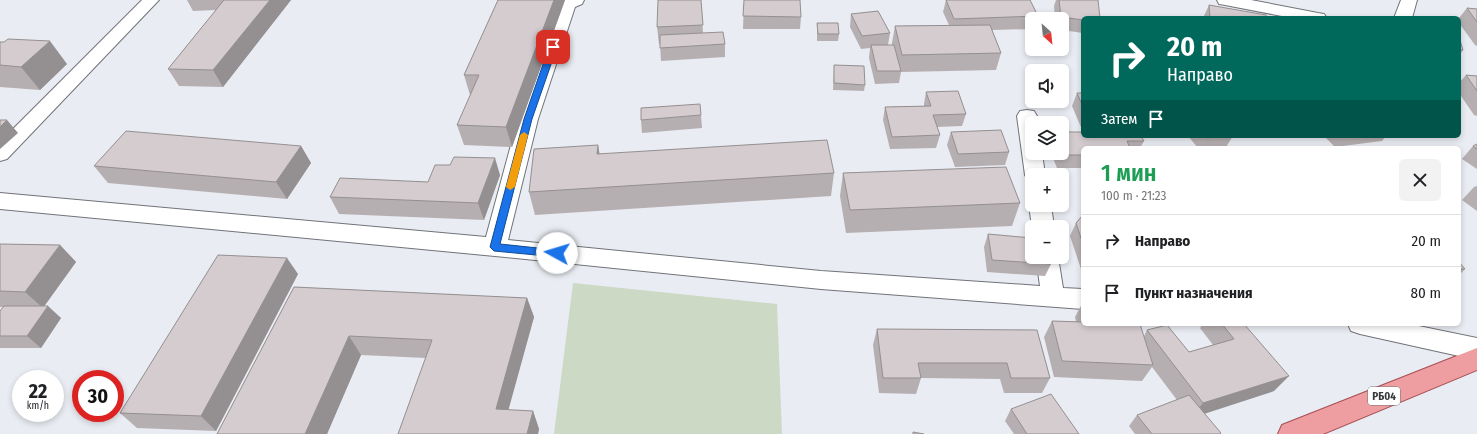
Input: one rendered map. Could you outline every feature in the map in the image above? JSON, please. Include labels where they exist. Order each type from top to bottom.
[{"type":"main road","name":"РБ04","points":[[1292,434],[1477,358]]},
{"type":"street","points":[[0,154],[152,0]]},
{"type":"street","points":[[494,247],[528,119],[568,4],[576,0]]},
{"type":"street","points":[[1225,0],[1308,16]]},
{"type":"street","points":[[1404,16],[1409,0]]},
{"type":"street","points":[[0,201],[494,247],[820,280],[1081,299]]},
{"type":"street","points":[[1048,264],[1053,296]]},
{"type":"street","points":[[1369,326],[1477,349]]},
{"type":"green space","points":[[573,283],[777,304],[782,434],[554,434]]},
{"type":"building","points":[[224,0],[270,0],[213,70],[168,69]]},
{"type":"building","points":[[498,0],[554,0],[506,127],[457,125],[479,75],[464,75]]},
{"type":"building","points":[[658,0],[701,0],[703,25],[657,27]]},
{"type":"building","points":[[744,0],[800,0],[801,17],[743,16]]},
{"type":"building","points":[[946,0],[1030,0],[1036,12],[1025,12],[1025,16],[954,19]]},
{"type":"building","points":[[1059,0],[1098,0],[1100,16],[1081,16],[1081,20],[1069,18],[1069,12],[1060,12]]},
{"type":"building","points":[[1209,5],[1266,16],[1210,16]]},
{"type":"building","points":[[1467,8],[1477,9],[1477,22]]},
{"type":"building","points":[[878,11],[890,33],[862,36],[851,14]]},
{"type":"building","points":[[817,23],[838,23],[839,34],[818,34]]},
{"type":"building","points":[[990,25],[1001,53],[902,55],[895,26]]},
{"type":"building","points":[[723,32],[725,44],[660,48],[660,35]]},
{"type":"building","points":[[8,39],[50,41],[21,67],[0,65],[0,42],[4,42]]},
{"type":"building","points":[[871,45],[894,45],[901,71],[877,71]]},
{"type":"building","points":[[834,65],[864,66],[865,85],[834,83]]},
{"type":"building","points":[[1466,75],[1477,76],[1477,91]]},
{"type":"building","points":[[958,91],[966,114],[933,115],[940,135],[892,137],[885,107],[931,106],[926,92]]},
{"type":"building","points":[[1077,93],[1081,93],[1081,102]]},
{"type":"building","points":[[700,104],[701,115],[641,120],[641,108]]},
{"type":"building","points":[[0,120],[7,120],[0,127]]},
{"type":"building","points":[[1001,130],[1009,152],[958,154],[951,132]]},
{"type":"building","points":[[126,131],[301,146],[276,182],[94,166]]},
{"type":"building","points":[[1069,132],[1081,132],[1081,138],[1142,138],[1144,141],[1127,141],[1129,146],[1081,146],[1081,155],[1069,155]]},
{"type":"building","points":[[827,140],[834,173],[529,192],[534,149],[598,145],[597,154]]},
{"type":"building","points":[[454,157],[495,158],[478,203],[330,197],[340,178],[428,182],[435,165],[450,165]]},
{"type":"building","points":[[1006,167],[1020,203],[850,210],[843,173]]},
{"type":"building","points":[[1081,217],[1081,238],[1076,223]]},
{"type":"building","points":[[988,234],[1025,237],[1025,262],[992,260]]},
{"type":"building","points":[[0,244],[60,245],[25,292],[0,291]]},
{"type":"building","points":[[218,255],[287,258],[201,416],[124,413],[124,407]]},
{"type":"building","points":[[294,287],[527,298],[496,409],[533,411],[527,434],[398,434],[432,340],[349,336],[305,434],[217,434]]},
{"type":"building","points":[[4,306],[48,306],[27,336],[0,336],[0,311]]},
{"type":"building","points":[[1052,321],[1081,322],[1081,326],[1141,326],[1153,365],[1062,361]]},
{"type":"building","points":[[1168,326],[1189,352],[1234,339],[1224,326],[1246,326],[1289,376],[1203,403],[1147,330]]},
{"type":"building","points":[[877,329],[1037,330],[1050,378],[1011,378],[1007,363],[918,363],[921,378],[883,378]]},
{"type":"building","points":[[1051,394],[1079,434],[1027,434],[1011,409]]},
{"type":"building","points":[[1189,395],[1221,433],[1152,434],[1137,415]]},
{"type":"building","points":[[913,432],[924,434],[913,434]]},
{"type":"slow traffic","points":[[510,187],[524,135]]},
{"type":"route","points":[[553,47],[528,119],[494,247],[557,253]]}]
